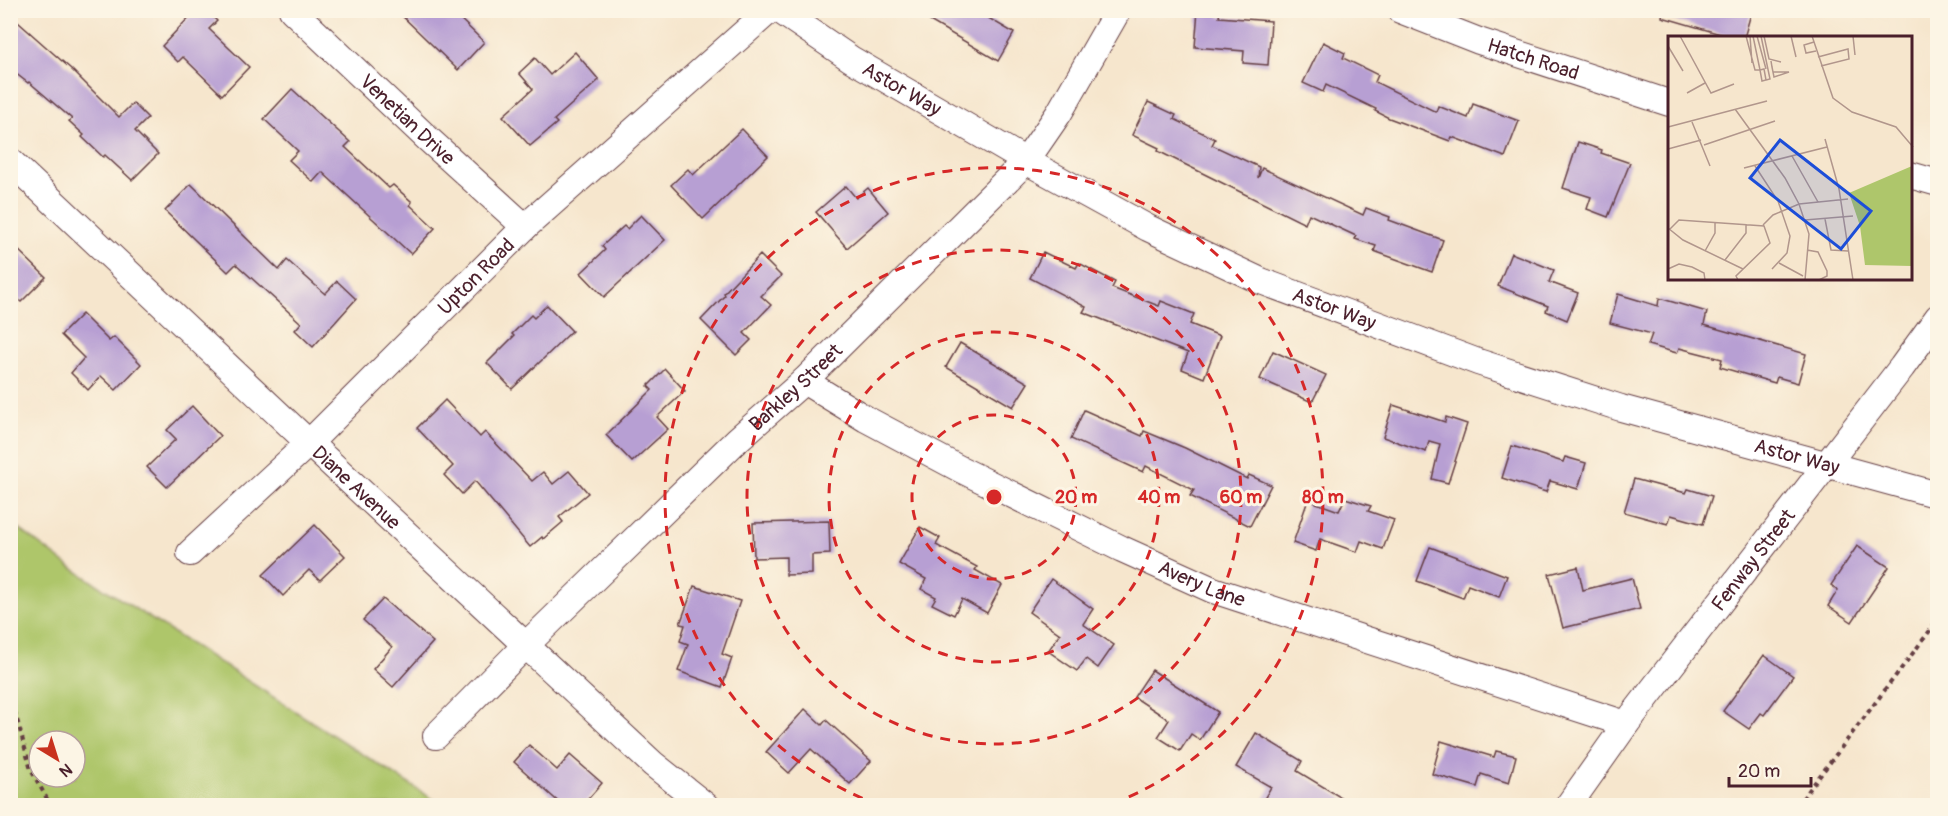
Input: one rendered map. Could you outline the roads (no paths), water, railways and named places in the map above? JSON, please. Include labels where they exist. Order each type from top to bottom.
[{"type":"street","name":"Venetian Drive","points":[[292,10],[525,227]]},
{"type":"street","name":"Upton Road","points":[[190,553],[309,443],[525,227],[770,10]]},
{"type":"street","name":"Astor Way","points":[[779,10],[851,59],[1026,161],[1148,228],[1250,276],[1478,362],[1621,408],[1938,495]]},
{"type":"street","name":"Barkley Street","points":[[436,736],[737,440],[804,381],[918,270],[1026,161],[1059,113],[1118,10]]},
{"type":"street","name":"Hatch Road","points":[[1400,10],[1479,41],[1668,103]]},
{"type":"street","name":"Diane Avenue","points":[[10,161],[653,764],[706,806]]},
{"type":"street","points":[[1912,175],[1938,183]]},
{"type":"street","name":"Fenway Street","points":[[1568,806],[1626,724],[1902,367],[1938,317]]},
{"type":"street","name":"Avery Lane","points":[[804,381],[867,419],[960,469],[1122,549],[1213,590],[1626,724]]}]
